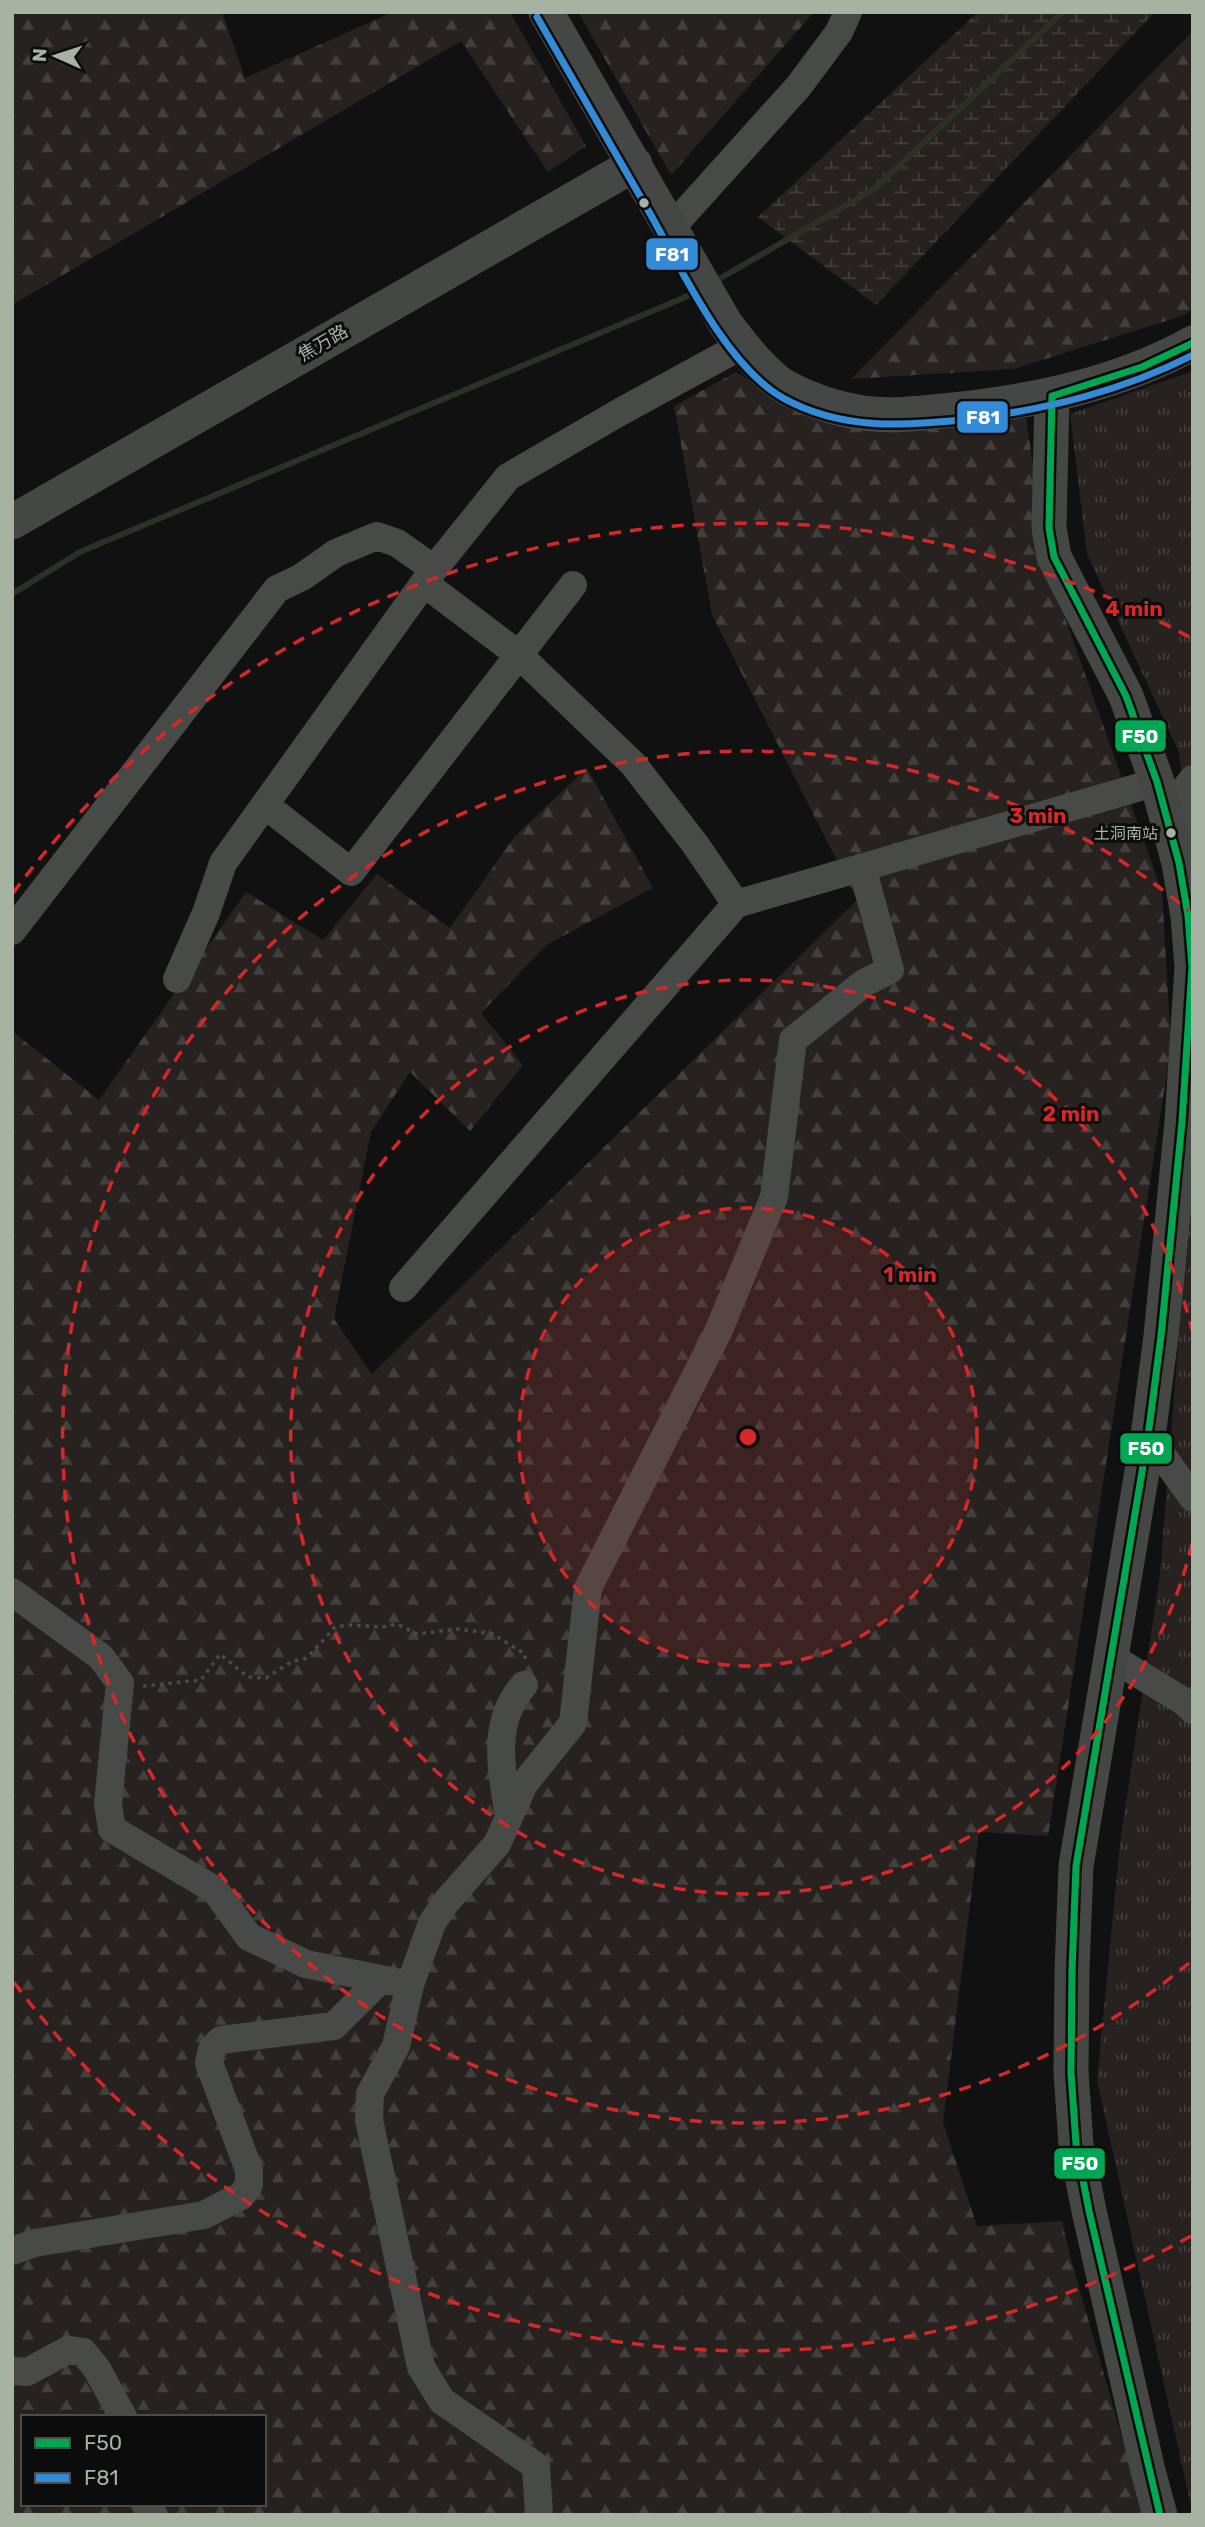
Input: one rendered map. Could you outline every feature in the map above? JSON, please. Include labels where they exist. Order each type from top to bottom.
[{"type":"main road","points":[[546,12],[733,334],[785,387],[827,406],[864,413],[904,415],[1052,396],[1127,374],[1163,360],[1193,343]]},
{"type":"main road","name":"焦万路","points":[[12,522],[635,164]]},
{"type":"main road","points":[[1052,396],[1049,528],[1054,557],[1126,696],[1157,782],[1179,863],[1188,916],[1192,967],[1173,1230],[1148,1436],[1076,1866],[1072,1970],[1071,2073],[1076,2144],[1089,2211],[1160,2515]]},
{"type":"street","points":[[678,241],[839,32],[848,12]]},
{"type":"street","points":[[177,979],[206,913],[223,863],[429,576],[508,477],[620,412],[733,334]]},
{"type":"street","points":[[12,931],[276,589],[302,577],[336,553],[377,536],[397,543],[429,576],[519,655],[633,764],[695,844],[736,904]]},
{"type":"street","points":[[265,805],[351,872],[573,585]]},
{"type":"street","points":[[1179,863],[1185,789],[1193,779]]},
{"type":"street","points":[[403,1288],[736,904],[1157,782]]},
{"type":"street","points":[[539,2515],[536,2466],[442,2401],[421,2367],[369,2120],[370,2094],[396,2046],[410,1985],[432,1923],[446,1902],[497,1844],[524,1784],[573,1723],[588,1588],[718,1332],[775,1197],[793,1040],[864,983],[890,970],[862,867]]},
{"type":"street","points":[[1148,1436],[1193,1499]]},
{"type":"street","points":[[12,1592],[101,1657],[120,1683],[108,1804],[112,1829],[215,1890],[249,1937],[306,1964],[410,1985]]},
{"type":"street","points":[[1111,1657],[1183,1701],[1193,1710]]},
{"type":"street","points":[[509,1817],[499,1741],[511,1699],[524,1685]]},
{"type":"street","points":[[12,2251],[34,2243],[204,2215],[241,2196],[248,2185],[249,2171],[209,2063],[212,2049],[220,2040],[334,2026],[381,1979]]},
{"type":"street","points":[[12,2371],[27,2372],[68,2350],[82,2352],[97,2369],[122,2415]]},
{"type":"path","points":[[120,1683],[139,1686],[201,1680],[220,1654],[248,1677],[266,1678],[291,1662],[307,1658],[335,1627],[382,1627],[397,1624],[417,1634],[458,1629],[493,1634],[525,1654],[524,1685]]},
{"type":"green space","points":[[12,12],[222,12],[245,78],[393,12],[510,12],[586,146],[548,172],[461,41],[12,305]]},
{"type":"green space","points":[[578,12],[814,12],[671,175]]},
{"type":"green space","points":[[978,12],[1155,12],[876,305],[758,217]]},
{"type":"green space","points":[[1193,31],[1193,308],[1185,315],[1014,369],[851,379]]},
{"type":"green space","points":[[1193,371],[1193,841],[1178,750],[1087,554],[1070,414]]},
{"type":"green space","points":[[736,372],[798,409],[878,431],[1026,418],[1049,572],[1162,892],[1171,1047],[1048,1836],[979,1832],[943,2122],[977,2226],[1062,2221],[1144,2515],[12,2515],[12,1031],[99,1100],[246,892],[323,940],[377,874],[450,928],[515,836],[587,768],[653,888],[548,944],[481,1013],[523,1065],[470,1131],[410,1072],[371,1132],[334,1319],[372,1374],[857,900],[712,615],[674,406]]},
{"type":"green space","points":[[1193,1156],[1193,2515],[1097,2081],[1120,1843],[1160,1574]]},
{"type":"waterway","points":[[714,282],[874,189],[1063,12]]},
{"type":"waterway","points":[[12,594],[80,552],[695,293]]},
{"type":"transit line","name":"F81","points":[[537,17],[706,313],[742,363],[762,383],[783,398],[805,409],[851,421],[898,424],[970,419],[1028,410],[1084,397],[1139,379],[1193,355]]},
{"type":"transit line","name":"F50","points":[[1052,396],[1142,367],[1193,343]]},
{"type":"transit line","name":"F50","points":[[1052,396],[1049,528],[1054,557],[1126,696],[1157,782],[1179,863],[1188,916],[1192,967],[1182,1122],[1161,1336],[1148,1436],[1076,1866],[1072,1970],[1071,2073],[1076,2144],[1089,2211],[1160,2515]]},
{"type":"place","name":"土洞南站","points":[[1171,833]]}]
